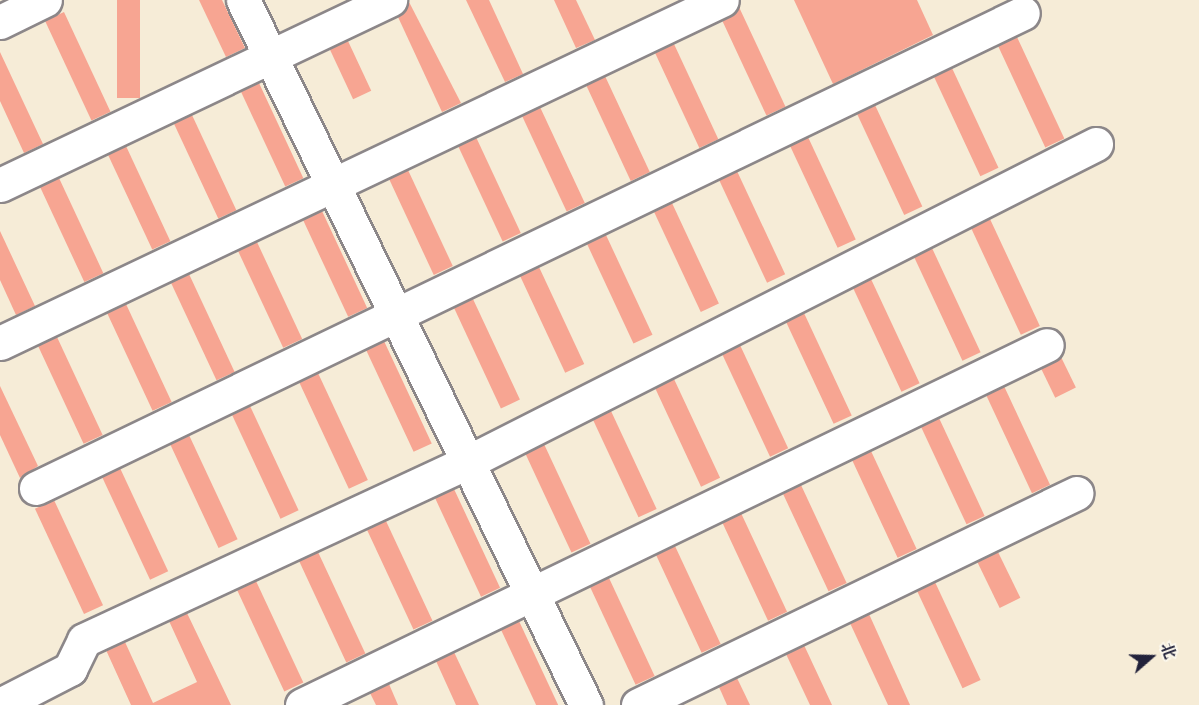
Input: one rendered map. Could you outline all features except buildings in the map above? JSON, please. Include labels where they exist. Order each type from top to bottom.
[{"type":"street","points":[[0,22],[45,0]]},
{"type":"street","points":[[243,0],[586,705]]},
{"type":"street","points":[[0,185],[390,0]]},
{"type":"street","points":[[0,343],[332,182],[722,0]]},
{"type":"street","points":[[36,488],[397,317],[1023,13]]},
{"type":"street","points":[[0,705],[70,669],[84,640],[468,462],[1096,144]]},
{"type":"street","points":[[302,705],[531,592],[1047,345]]},
{"type":"street","points":[[638,705],[1076,493]]}]
